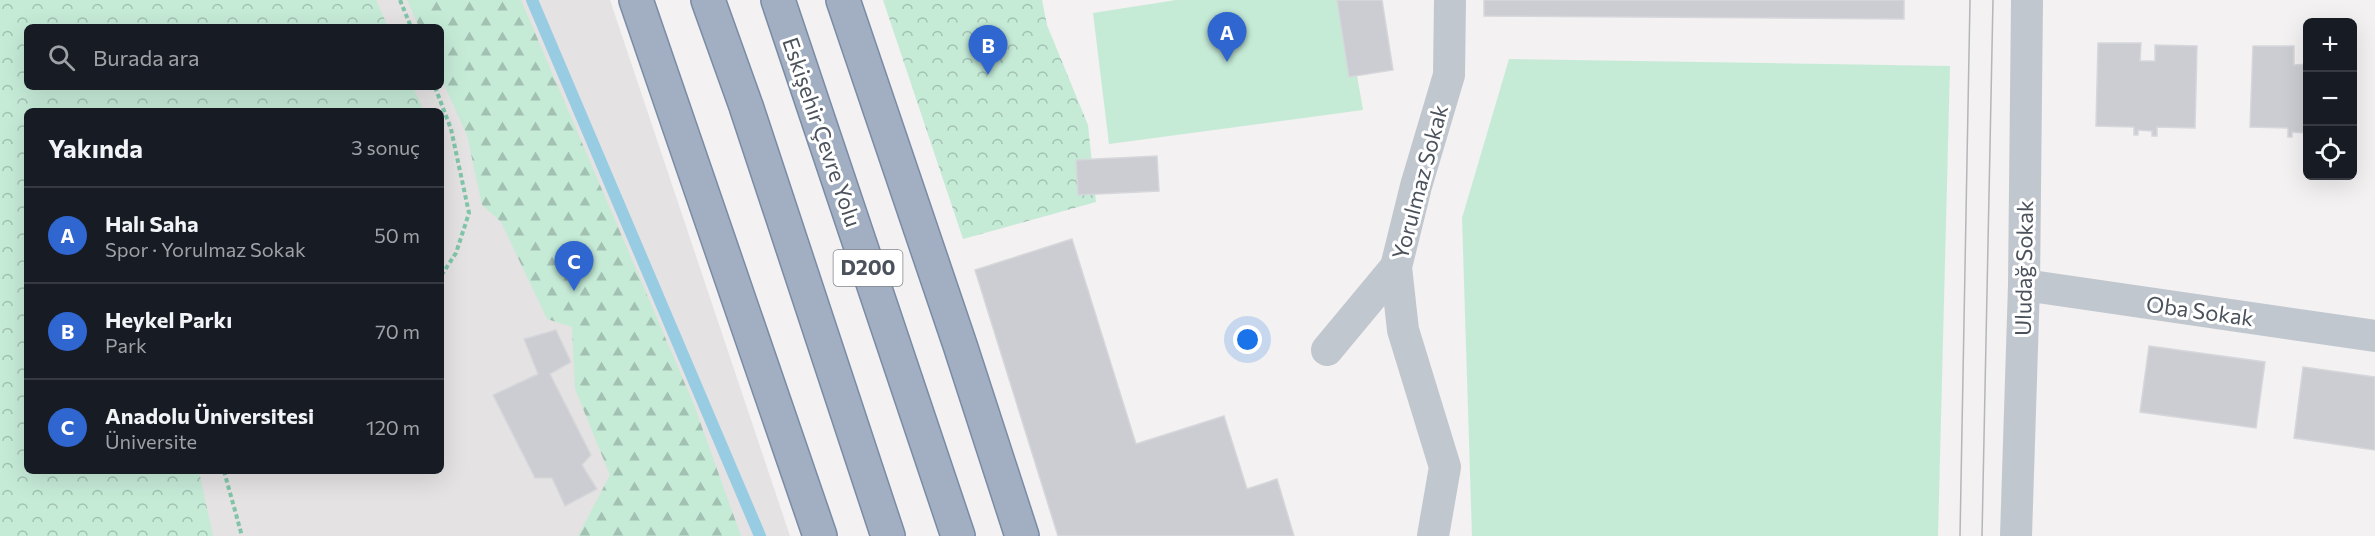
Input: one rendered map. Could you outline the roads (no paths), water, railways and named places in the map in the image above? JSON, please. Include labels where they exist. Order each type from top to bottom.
[{"type":"highway","points":[[636,0],[820,536]]},
{"type":"highway","name":"D200","points":[[708,0],[746,106],[888,536]]},
{"type":"highway","name":"Eskişehir Çevre Yolu","points":[[778,0],[958,536]]},
{"type":"highway","points":[[843,0],[1022,536]]},
{"type":"street","name":"Yorulmaz Sokak","points":[[1433,536],[1445,467],[1403,330],[1396,267],[1416,186],[1449,75],[1450,0]]},
{"type":"street","name":"Uludağ Sokak","points":[[2016,536],[2024,285],[2027,0]]},
{"type":"street","points":[[1327,350],[1396,267]]},
{"type":"street","name":"Oba Sokak","points":[[2024,285],[2375,336]]},
{"type":"waterway","points":[[532,0],[760,536]]},
{"type":"tram line","points":[[1960,536],[1970,0]]},
{"type":"tram line","points":[[1982,536],[1993,0]]},
{"type":"place","name":"Halı Saha","points":[[1227,62]]},
{"type":"place","name":"Heykel Parkı","points":[[988,75]]},
{"type":"place","name":"Anadolu Üniversitesi","points":[[574,291]]}]
